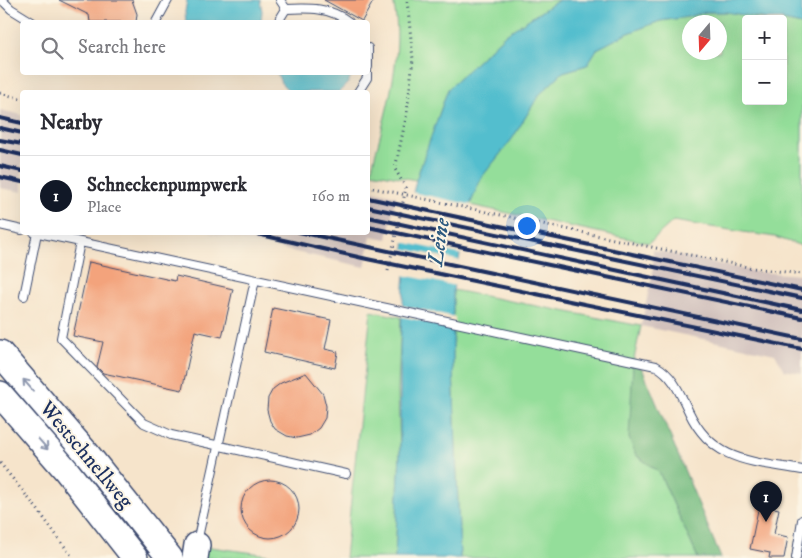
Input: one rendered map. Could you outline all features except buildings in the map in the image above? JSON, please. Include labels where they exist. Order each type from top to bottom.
[{"type":"highway","name":"Westschnellweg","points":[[0,353],[88,455],[170,558]]},
{"type":"highway","name":"Westschnellweg","points":[[0,394],[66,470],[135,558]]},
{"type":"lane","points":[[2,0],[11,9],[29,20]]},
{"type":"lane","points":[[157,20],[168,0]]},
{"type":"lane","points":[[280,0],[286,9]]},
{"type":"lane","points":[[286,9],[314,8],[340,16],[345,20]]},
{"type":"lane","points":[[279,20],[286,9]]},
{"type":"lane","points":[[359,90],[367,75]]},
{"type":"lane","points":[[0,225],[20,230]]},
{"type":"lane","points":[[24,296],[35,235]]},
{"type":"lane","points":[[45,235],[644,362],[656,366],[668,375],[675,384],[694,424],[714,446],[728,454],[741,458],[802,470]]},
{"type":"lane","points":[[80,242],[61,338],[144,423],[171,435],[346,474]]},
{"type":"lane","points":[[196,551],[255,280]]},
{"type":"lane","points":[[796,558],[802,520]]},
{"type":"path","points":[[388,271],[406,188],[395,169],[406,112],[413,59],[407,0]]},
{"type":"path","points":[[0,94],[20,99]]},
{"type":"path","points":[[370,187],[753,268],[802,274]]},
{"type":"path","points":[[0,463],[73,558]]},
{"type":"shaded area","points":[[0,110],[20,115],[20,192],[0,188]]},
{"type":"shaded area","points":[[370,190],[396,196],[387,239],[371,236],[365,267],[216,235],[370,235]]},
{"type":"shaded area","points":[[653,250],[756,272],[802,275],[802,373],[784,370],[775,354],[641,326],[653,271]]},
{"type":"green space","points":[[393,0],[559,0],[506,34],[448,89],[416,180],[371,172],[392,86],[395,65],[397,43]]},
{"type":"green space","points":[[706,12],[726,12],[744,15],[742,15],[742,105],[787,105],[787,22],[802,25],[802,246],[775,237],[673,221],[649,243],[470,205],[481,178],[512,139],[539,95],[563,72],[587,65],[597,49],[626,34],[660,21],[682,18],[682,60],[727,60],[727,15],[695,15]]},
{"type":"green space","points":[[453,290],[641,326],[633,364],[636,455],[659,472],[698,558],[460,558],[453,368]]},
{"type":"green space","points":[[371,311],[401,317],[398,390],[400,453],[395,558],[345,558]]},
{"type":"green space","points":[[633,364],[642,368],[721,558],[698,558],[659,472],[636,455],[629,438]]},
{"type":"green space","points":[[181,543],[291,558],[191,558]]},
{"type":"water","points":[[187,0],[260,0],[262,11],[261,20],[186,20]]},
{"type":"water","name":"Leine","points":[[559,0],[802,0],[802,25],[787,22],[787,15],[744,15],[726,12],[682,15],[682,18],[660,21],[626,34],[597,49],[587,65],[563,72],[539,95],[512,139],[481,178],[470,205],[453,290],[453,368],[460,558],[395,558],[400,453],[400,346],[405,271],[404,233],[416,180],[448,89],[506,34]]},
{"type":"water","points":[[278,75],[351,75],[348,83],[341,90],[288,90],[281,83]]},
{"type":"pier","points":[[411,192],[473,205],[463,255],[402,242],[401,233]]},
{"type":"pier","points":[[402,248],[462,261],[456,286],[403,275]]},
{"type":"pier","points":[[400,305],[455,317],[455,328],[399,316]]},
{"type":"railway","points":[[0,118],[20,123]]},
{"type":"railway","points":[[0,128],[20,133]]},
{"type":"railway","points":[[0,140],[20,144]]},
{"type":"railway","points":[[0,150],[20,155]]},
{"type":"railway","points":[[0,166],[20,171]]},
{"type":"railway","points":[[0,177],[20,182]]},
{"type":"railway","points":[[370,198],[802,290]]},
{"type":"railway","points":[[370,207],[802,298]]},
{"type":"railway","points":[[370,217],[802,310]]},
{"type":"railway","points":[[370,227],[802,318]]},
{"type":"railway","points":[[261,235],[367,259],[802,349]]},
{"type":"railway","points":[[313,235],[802,339]]},
{"type":"place","name":"Schneckenpumpwerk","points":[[766,522]]}]
